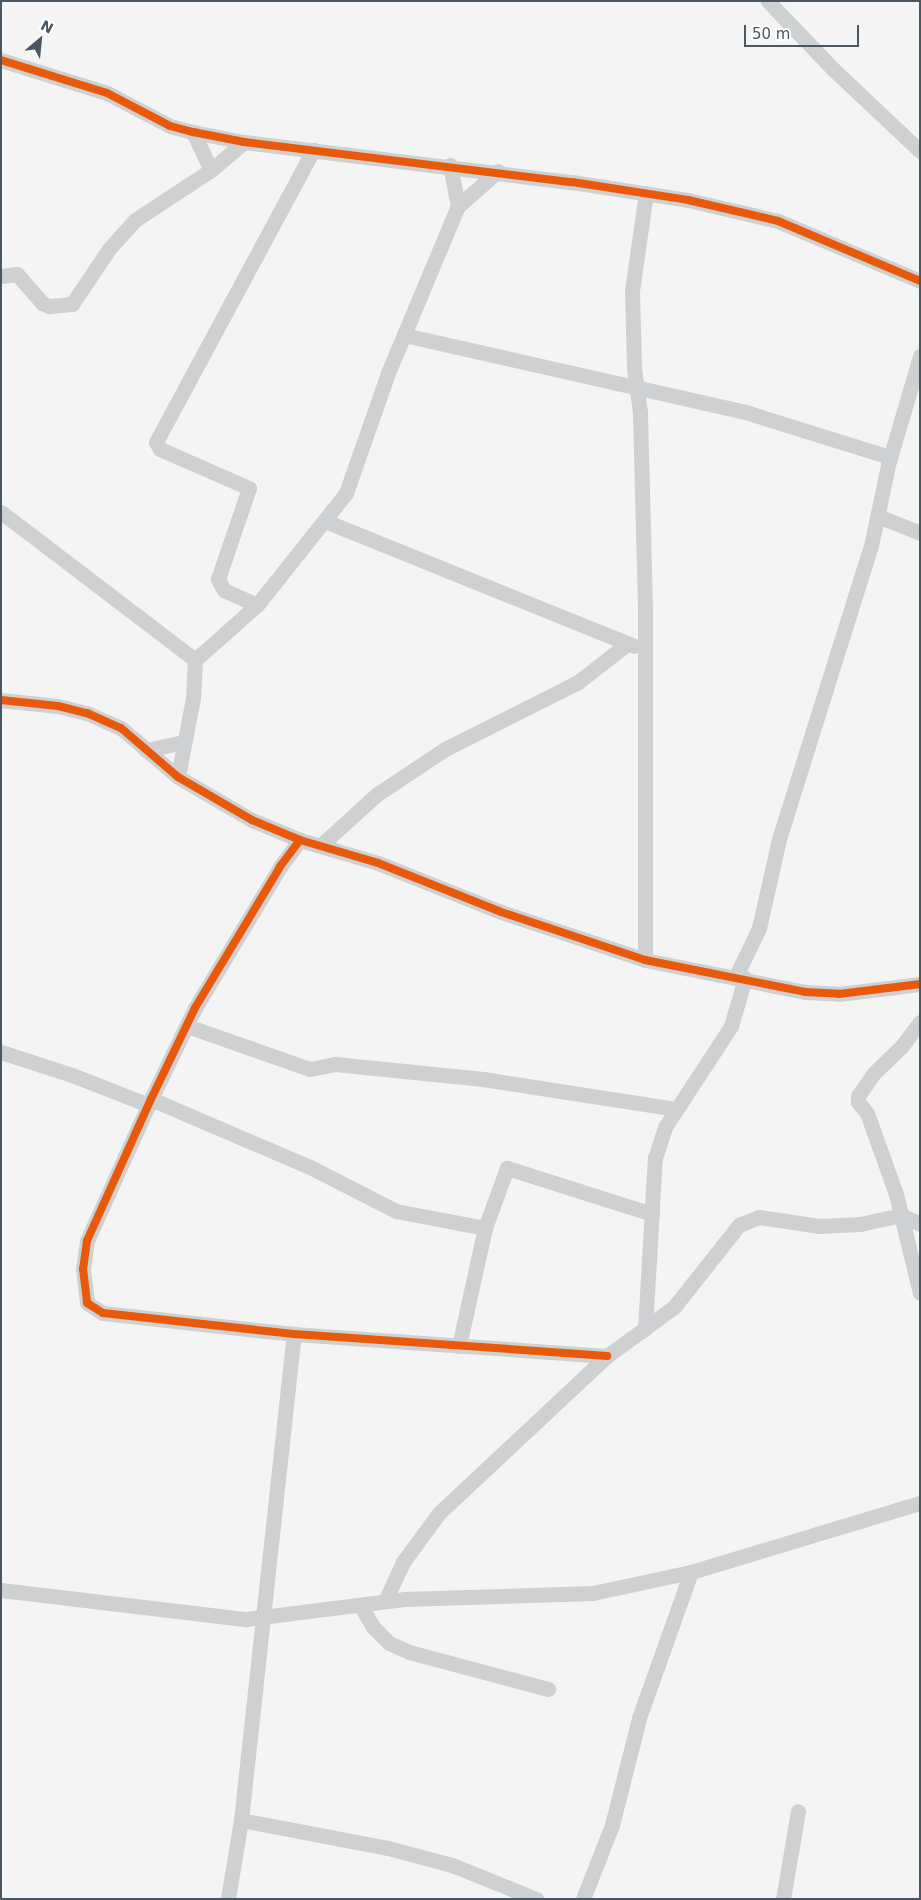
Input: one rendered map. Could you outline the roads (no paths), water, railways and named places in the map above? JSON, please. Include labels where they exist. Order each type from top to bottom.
[{"type":"street","points":[[768,1],[833,70],[920,150]]},
{"type":"street","points":[[1,60],[107,93],[170,126],[193,132],[244,142],[498,171],[646,194],[778,221],[920,281]]},
{"type":"street","points":[[193,132],[212,170]]},
{"type":"street","points":[[1,276],[17,274],[42,303],[49,306],[72,304],[109,250],[135,220],[212,170],[244,142]]},
{"type":"street","points":[[257,605],[224,590],[218,579],[249,488],[160,449],[156,442],[313,150]]},
{"type":"street","points":[[450,165],[458,206]]},
{"type":"street","points":[[178,777],[183,742],[193,698],[195,660],[257,605],[346,493],[404,335],[458,206],[498,171]]},
{"type":"street","points":[[645,960],[646,650],[632,291],[646,194]]},
{"type":"street","points":[[404,335],[742,411],[890,457]]},
{"type":"street","points":[[645,1329],[655,1158],[665,1127],[731,1026],[740,977],[759,928],[791,794],[855,601],[878,516],[890,457],[920,356]]},
{"type":"street","points":[[1,512],[195,660]]},
{"type":"street","points":[[878,516],[920,533]]},
{"type":"street","points":[[325,521],[627,644],[646,650]]},
{"type":"street","points":[[321,845],[376,795],[437,754],[474,732],[578,682],[627,644]]},
{"type":"street","points":[[1,700],[88,713],[121,728],[178,777],[232,810],[300,840],[378,863],[501,912],[645,960],[740,977],[805,992],[840,994],[920,984]]},
{"type":"street","points":[[146,750],[183,742]]},
{"type":"street","points":[[300,840],[275,875],[187,1026],[150,1102],[87,1242],[83,1270],[87,1303],[103,1313],[294,1334],[607,1356]]},
{"type":"street","points":[[920,1022],[900,1048],[874,1073],[858,1096],[858,1102],[868,1113],[901,1215],[920,1293]]},
{"type":"street","points":[[187,1026],[310,1068],[335,1064],[483,1079],[676,1110]]},
{"type":"street","points":[[1,1052],[150,1102],[319,1172],[396,1212],[486,1228]]},
{"type":"street","points":[[459,1346],[486,1228],[507,1168],[652,1214]]},
{"type":"street","points":[[385,1601],[403,1562],[439,1513],[607,1356],[674,1307],[747,1220],[759,1217],[819,1226],[860,1224],[901,1215],[920,1224]]},
{"type":"street","points":[[228,1899],[241,1820],[294,1334]]},
{"type":"street","points":[[1,1590],[246,1619],[385,1601],[593,1593],[691,1572],[920,1503]]},
{"type":"street","points":[[583,1899],[612,1825],[639,1718],[691,1572]]},
{"type":"street","points":[[360,1605],[373,1626],[389,1644],[409,1652],[548,1689]]},
{"type":"street","points":[[783,1899],[798,1811]]},
{"type":"street","points":[[241,1820],[388,1848],[452,1865],[536,1899]]}]
